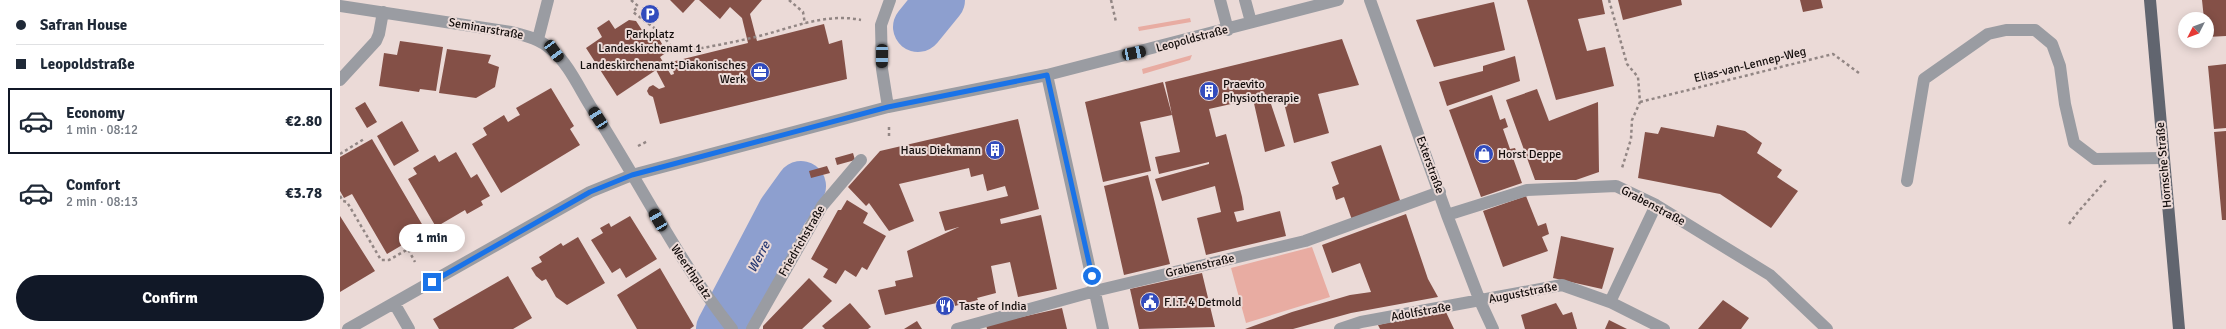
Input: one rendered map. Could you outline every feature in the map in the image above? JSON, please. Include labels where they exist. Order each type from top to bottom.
[{"type":"main road","name":"Hornsche Straße","points":[[2150,0],[2179,329]]},
{"type":"street","points":[[538,39],[548,0]]},
{"type":"street","points":[[888,107],[882,69],[881,25],[890,0]]},
{"type":"street","points":[[1220,0],[1228,30]]},
{"type":"street","points":[[1245,0],[1251,22]]},
{"type":"street","name":"Leopoldstraße","points":[[348,329],[590,192],[632,175],[888,107],[1047,75],[1228,30],[1251,22],[1338,0]]},
{"type":"street","name":"Exterstraße","points":[[1370,0],[1447,215],[1480,301],[1493,329]]},
{"type":"street","name":"Seminarstraße","points":[[345,4],[383,12],[511,32],[538,39],[554,51],[575,80],[632,175]]},
{"type":"street","points":[[340,80],[376,41],[379,34],[383,12]]},
{"type":"street","points":[[1907,181],[1924,79],[1988,34],[2006,30],[2035,30],[2052,44],[2060,66],[2065,104],[2074,143],[2095,159],[2114,160],[2164,158]]},
{"type":"street","points":[[1047,75],[1103,329]]},
{"type":"street","name":"Friedrichstraße","points":[[752,329],[822,206],[861,160]]},
{"type":"street","name":"Weerthplatz","points":[[632,175],[666,234],[714,306],[732,329]]},
{"type":"street","name":"Grabenstraße","points":[[1447,215],[1527,190],[1616,186],[1656,205],[1770,275],[1827,329]]},
{"type":"street","name":"Grabenstraße","points":[[957,329],[1095,291],[1306,241],[1440,192]]},
{"type":"street","points":[[1610,302],[1656,205]]},
{"type":"street","name":"Auguststraße","points":[[1480,301],[1562,286],[1610,302],[1664,329]]},
{"type":"street","name":"Adolfstraße","points":[[1340,329],[1361,322],[1480,301]]},
{"type":"street","points":[[394,303],[410,329]]},
{"type":"path","points":[[631,0],[638,6],[634,12],[661,33],[676,53],[751,38],[824,18],[845,17],[881,25]]},
{"type":"path","points":[[789,0],[803,12],[805,24]]},
{"type":"path","points":[[1111,0],[1116,22]]},
{"type":"path","points":[[1609,0],[1627,64],[1638,77],[1640,102],[1632,120],[1631,139],[1616,186]]},
{"type":"path","name":"Elias-van-Lennep-Weg","points":[[1640,102],[1833,54],[1859,73]]},
{"type":"path","points":[[340,153],[364,139]]},
{"type":"path","points":[[2069,224],[2089,199],[2106,183],[2114,160]]},
{"type":"path","points":[[340,196],[343,201],[347,202],[381,260],[389,260],[408,249],[415,262]]},
{"type":"shaded area","points":[[1190,18],[1191,22],[1139,31],[1138,27]]},
{"type":"shaded area","points":[[1192,55],[1190,60],[1143,74],[1142,69]]},
{"type":"shaded area","points":[[1312,247],[1330,297],[1246,323],[1231,268]]},
{"type":"building","points":[[670,0],[695,0],[683,13]]},
{"type":"building","name":"Landeskirchenamt-Diakonisches Werk","points":[[699,0],[762,0],[750,14],[757,41],[824,24],[829,44],[842,40],[847,79],[660,124],[653,97],[649,95],[647,91],[649,87],[653,85],[659,89],[665,87],[656,70],[617,96],[586,48],[602,37],[597,28],[609,20],[615,29],[629,20],[636,21],[648,39],[656,34],[667,52],[660,57],[671,75],[674,74],[671,62],[748,43],[742,18],[730,7],[720,19]]},
{"type":"building","points":[[1527,0],[1602,0],[1605,14],[1578,19],[1587,51],[1605,47],[1614,86],[1556,100]]},
{"type":"building","points":[[1618,0],[1681,0],[1682,5],[1623,20]]},
{"type":"building","points":[[1800,0],[1821,0],[1823,8],[1803,12]]},
{"type":"building","points":[[2202,0],[2226,0],[2226,36],[2214,37],[2214,12],[2203,12]]},
{"type":"building","points":[[1494,2],[1505,50],[1434,67],[1416,20]]},
{"type":"building","points":[[1342,39],[1359,85],[1318,94],[1329,133],[1294,143],[1284,103],[1295,100],[1293,95],[1270,101],[1285,146],[1265,152],[1253,99],[1209,109],[1216,137],[1226,134],[1242,197],[1244,210],[1234,212],[1237,222],[1280,211],[1286,236],[1206,255],[1197,218],[1221,212],[1215,186],[1162,201],[1155,179],[1209,164],[1209,162],[1159,174],[1155,157],[1180,152],[1165,82]]},
{"type":"building","points":[[400,41],[443,47],[436,91],[420,89],[419,92],[379,86],[384,53],[397,55]]},
{"type":"building","points":[[447,49],[491,55],[488,63],[499,67],[495,87],[476,98],[439,93]]},
{"type":"building","points":[[1515,56],[1520,81],[1447,106],[1439,82],[1483,71],[1483,66]]},
{"type":"building","points":[[2226,64],[2226,128],[2214,129],[2208,66]]},
{"type":"building","points":[[1163,82],[1172,115],[1140,122],[1151,171],[1103,182],[1085,102]]},
{"type":"building","points":[[551,88],[574,126],[570,129],[580,145],[501,193],[472,144],[487,135],[483,128],[504,115],[508,122],[520,115],[516,108]]},
{"type":"building","points":[[1537,89],[1549,121],[1598,102],[1599,172],[1576,180],[1535,180],[1506,100]]},
{"type":"building","points":[[1492,95],[1500,120],[1505,118],[1508,127],[1503,129],[1510,149],[1515,148],[1518,156],[1513,158],[1522,183],[1481,197],[1449,110]]},
{"type":"building","points":[[365,102],[377,122],[367,128],[355,108]]},
{"type":"building","points":[[1018,119],[1039,209],[1000,219],[1001,224],[1041,215],[1057,289],[1018,297],[1010,262],[991,266],[996,293],[977,298],[978,300],[943,309],[941,302],[885,315],[878,290],[896,286],[895,281],[913,277],[907,251],[959,227],[945,231],[939,212],[1008,196],[1005,186],[987,191],[983,174],[971,177],[969,168],[899,184],[914,221],[889,231],[869,203],[866,206],[848,187],[880,151]]},
{"type":"building","points":[[402,121],[419,151],[394,166],[377,136]]},
{"type":"building","points":[[1717,125],[1745,131],[1762,143],[1757,153],[1782,170],[1777,177],[1798,191],[1771,228],[1720,194],[1638,178],[1645,132],[1658,134],[1661,127],[1714,137]]},
{"type":"building","points":[[2226,131],[2226,220],[2222,220],[2214,132]]},
{"type":"building","points":[[372,139],[426,231],[387,254],[352,194],[344,198],[340,191],[340,157]]},
{"type":"building","points":[[1381,145],[1401,203],[1352,220],[1344,197],[1336,200],[1332,187],[1339,184],[1331,162]]},
{"type":"building","points":[[456,152],[471,178],[477,174],[490,196],[481,201],[483,205],[467,214],[465,210],[436,227],[408,179],[417,174],[413,168],[435,155],[439,162]]},
{"type":"building","points":[[853,153],[855,160],[837,165],[835,158]]},
{"type":"building","points":[[827,166],[830,173],[811,178],[809,171]]},
{"type":"building","points":[[1148,175],[1170,264],[1124,275],[1104,186]]},
{"type":"building","points":[[1526,196],[1538,226],[1546,223],[1549,234],[1542,237],[1548,251],[1503,267],[1483,211]]},
{"type":"building","points":[[847,200],[868,213],[863,223],[886,236],[867,270],[862,267],[856,277],[845,270],[836,284],[823,277],[828,269],[811,259],[838,210],[841,210]]},
{"type":"building","points":[[1406,214],[1428,279],[1438,297],[1351,313],[1293,329],[1245,329],[1292,312],[1350,295],[1371,292],[1360,263],[1332,273],[1322,245]]},
{"type":"building","points":[[340,216],[375,271],[340,292]]},
{"type":"building","points":[[630,216],[657,259],[626,278],[620,268],[612,273],[591,240],[603,233],[600,228],[609,223],[611,227]]},
{"type":"building","points":[[1561,236],[1614,248],[1602,289],[1553,278]]},
{"type":"building","points":[[578,237],[605,283],[567,305],[556,297],[546,279],[542,281],[536,276],[531,268],[542,262],[539,257],[561,243],[563,246]]},
{"type":"building","points":[[660,268],[694,326],[690,329],[637,329],[617,295]]},
{"type":"building","points":[[1202,273],[1215,327],[1139,329],[1130,289]]},
{"type":"building","points":[[508,276],[532,318],[513,329],[439,329],[433,319]]},
{"type":"building","points":[[809,278],[832,301],[802,329],[763,329],[763,326]]},
{"type":"building","points":[[1723,300],[1749,318],[1741,329],[1698,329]]},
{"type":"building","points":[[850,303],[871,327],[868,329],[825,329],[822,326]]},
{"type":"building","points":[[1556,303],[1563,315],[1572,312],[1577,329],[1525,329],[1521,315]]},
{"type":"building","points":[[1062,308],[1067,329],[987,329],[986,325]]},
{"type":"building","points":[[1445,310],[1454,329],[1380,329],[1378,325]]},
{"type":"building","points":[[1609,320],[1627,329],[1605,329]]},
{"type":"building","points":[[917,321],[922,329],[904,329]]},
{"type":"waterway","name":"Werre","points":[[918,27],[940,0]]},
{"type":"waterway","name":"Werre","points":[[721,329],[783,211],[801,186]]},
{"type":"place","name":"Parkplatz Landeskirchenamt 1","points":[[650,14]]},
{"type":"place","name":"Landeskirchenamt-Diakonisches Werk","points":[[760,72]]},
{"type":"place","name":"Praevito Physiotherapie","points":[[1209,91]]},
{"type":"place","name":"Haus Diekmann","points":[[995,150]]},
{"type":"place","name":"Horst Deppe","points":[[1484,154]]},
{"type":"place","name":"F.I.T. 4 Detmold","points":[[1150,302]]},
{"type":"place","name":"Taste of India","points":[[945,306]]},
{"type":"route","points":[[432,282],[590,192],[632,175],[822,126],[888,107],[983,86],[1047,75],[1092,276]]}]
